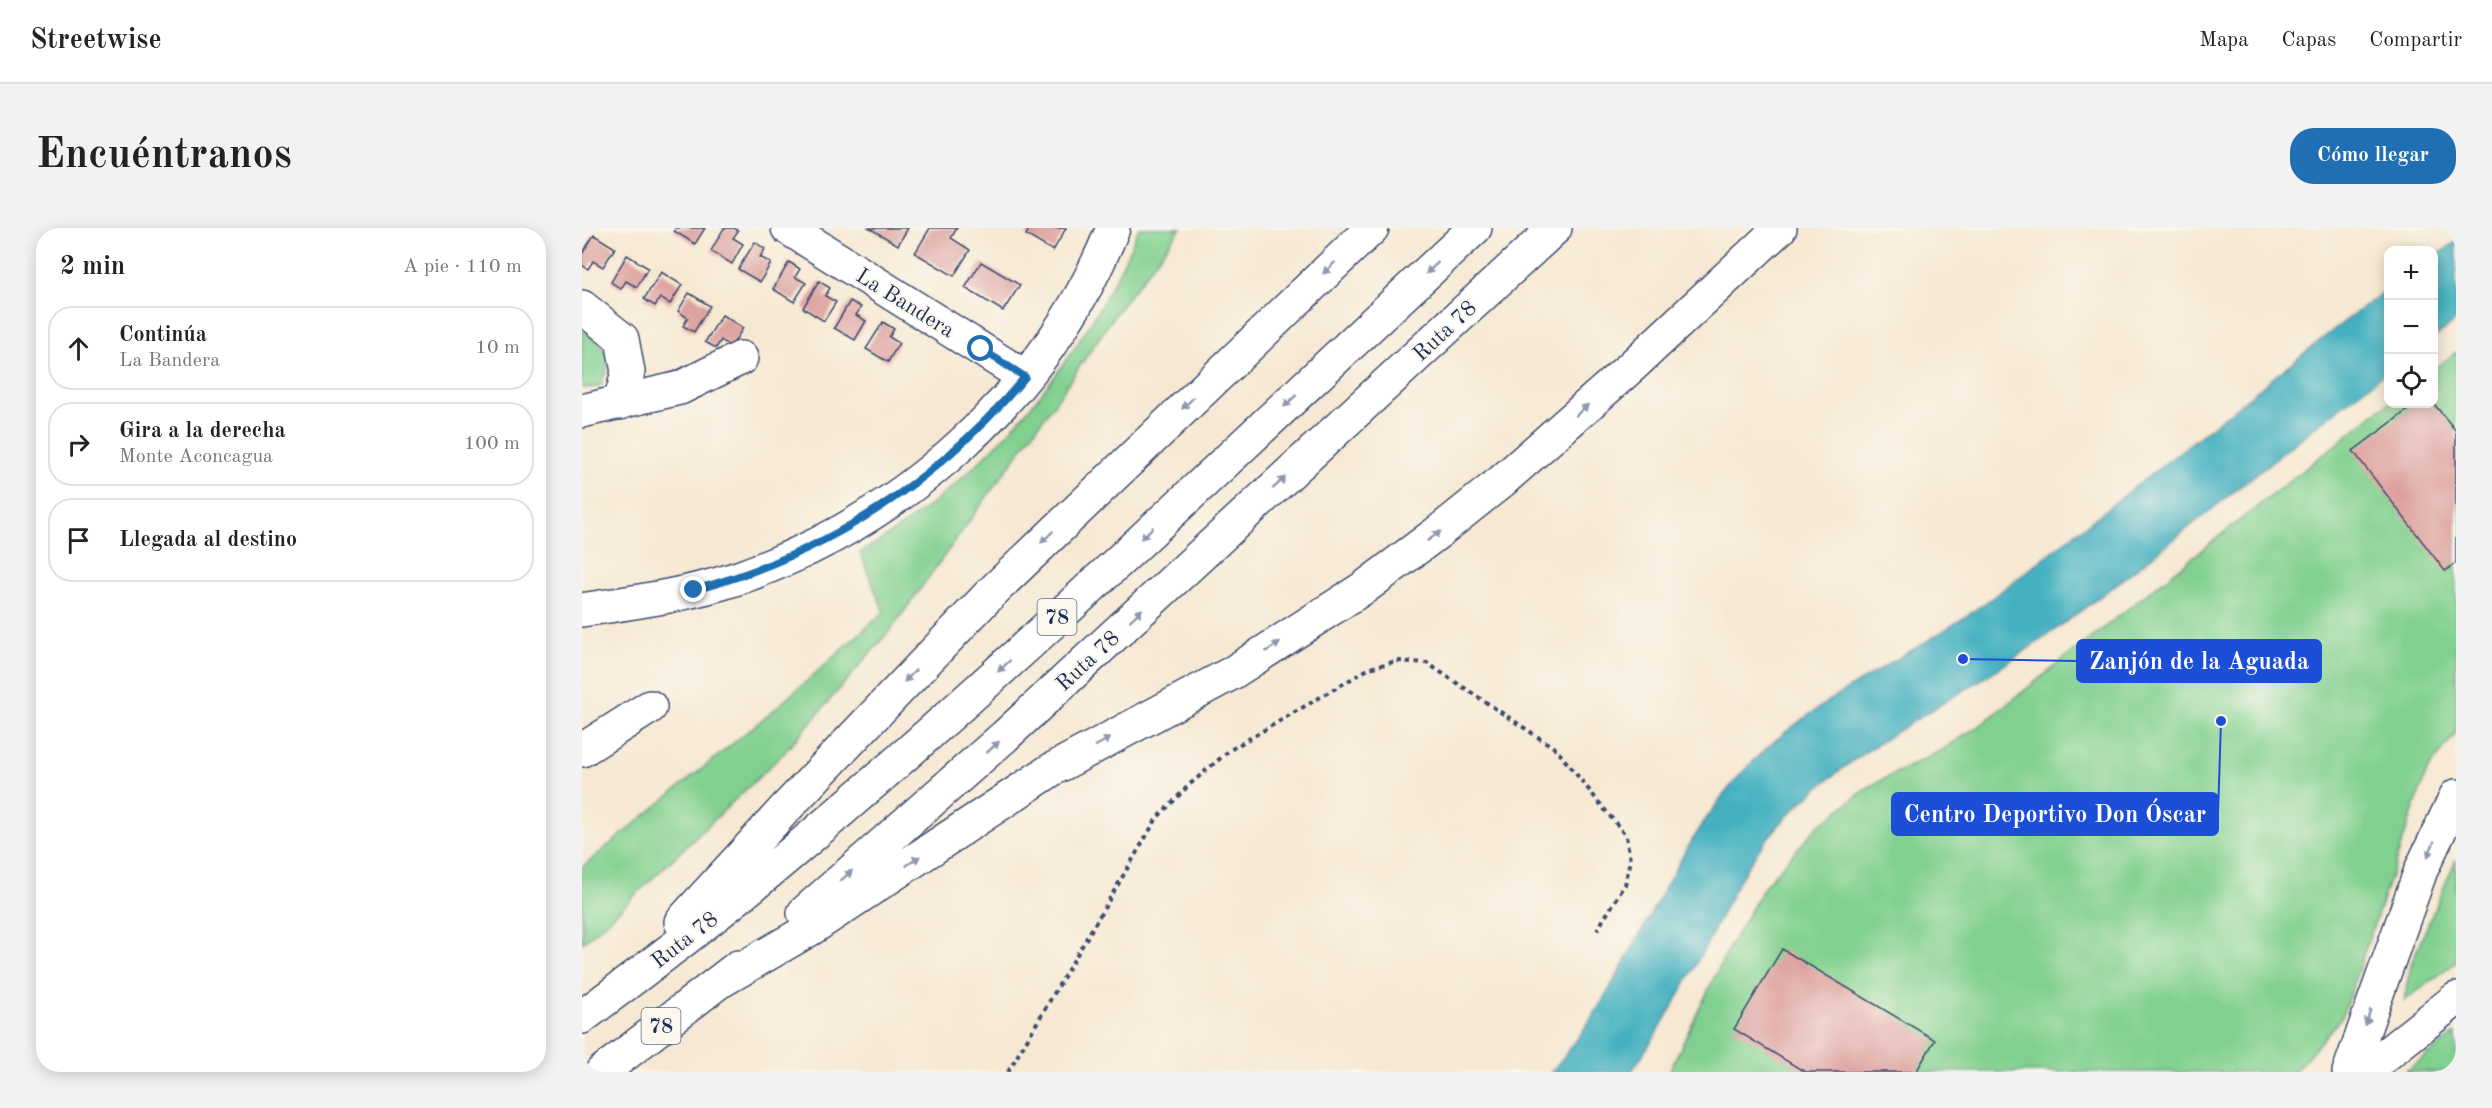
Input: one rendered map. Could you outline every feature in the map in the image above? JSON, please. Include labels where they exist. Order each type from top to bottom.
[{"type":"main road","name":"La Bandera","points":[[788,228],[1025,377]]},
{"type":"main road","points":[[582,610],[641,600],[737,578],[826,539],[880,507],[930,473],[996,411],[1025,377],[1075,306],[1113,228]]},
{"type":"main road","points":[[623,986],[800,793],[991,593],[1372,228]]},
{"type":"main road","name":"Ruta 78","points":[[582,1017],[792,853],[943,721],[1475,228]]},
{"type":"main road","name":"Ruta 78","points":[[602,1072],[721,981],[817,902],[997,743],[1555,228]]},
{"type":"main road","points":[[721,981],[812,928],[1052,770],[1232,673],[1365,587],[1437,534],[1502,481],[1632,366],[1780,228]]},
{"type":"main road","points":[[582,307],[622,339],[628,372],[620,403]]},
{"type":"main road","points":[[582,411],[680,388],[741,358]]},
{"type":"main road","points":[[582,750],[650,707]]},
{"type":"main road","points":[[2349,1072],[2418,880],[2456,796]]},
{"type":"main road","points":[[2364,1072],[2456,999]]},
{"type":"path","points":[[1008,1072],[1157,818],[1230,750],[1370,668],[1397,661],[1427,663],[1556,749],[1626,836],[1630,861],[1625,885],[1598,930]]},
{"type":"green space","points":[[1139,228],[1181,228],[1116,313],[1054,404],[892,628],[784,753],[582,943],[582,867],[781,704],[884,612],[860,553],[906,523],[948,490],[988,453],[1025,413],[1059,370],[1089,325],[1116,277]]},
{"type":"green space","points":[[582,331],[595,339],[611,359],[600,387],[582,388]]},
{"type":"green space","points":[[2456,352],[2456,733],[2427,771],[2342,1017],[2294,1072],[1669,1072],[1728,949],[1766,884],[1817,827],[1870,786],[1942,750],[1982,724],[2384,406],[2384,408],[2438,408],[2438,366]]},
{"type":"green space","points":[[2456,859],[2456,962],[2404,1001],[2411,964]]},
{"type":"green space","points":[[2456,1033],[2456,1072],[2405,1072]]},
{"type":"water","points":[[2456,242],[2456,321],[2438,335],[2438,300],[2438,254]]},
{"type":"water","points":[[2384,292],[2384,374],[2071,618],[1993,672],[1860,756],[1800,804],[1763,844],[1746,869],[1673,1006],[1631,1072],[1551,1072],[1580,1035],[1605,996],[1697,832],[1724,794],[1755,759],[1808,715],[1954,624],[2023,575]]},
{"type":"building","points":[[676,228],[705,228],[695,244],[674,231]]},
{"type":"building","points":[[724,228],[734,228],[738,231],[733,238],[743,244],[732,264],[711,251]]},
{"type":"building","points":[[869,228],[908,228],[898,245]]},
{"type":"building","points":[[930,228],[957,228],[951,238],[970,250],[954,276],[915,253]]},
{"type":"building","points":[[1030,228],[1066,228],[1053,251],[1026,235]]},
{"type":"building","points":[[594,235],[615,248],[603,267],[593,261],[588,269],[582,265],[582,254]]},
{"type":"building","points":[[755,242],[765,249],[760,257],[771,263],[760,282],[738,269]]},
{"type":"building","points":[[627,255],[648,268],[637,287],[626,281],[621,289],[611,282]]},
{"type":"building","points":[[789,262],[800,269],[795,277],[806,283],[794,302],[773,289]]},
{"type":"building","points":[[981,262],[1020,285],[1003,311],[965,288]]},
{"type":"building","points":[[661,272],[682,285],[670,304],[660,298],[655,306],[644,299]]},
{"type":"building","points":[[819,281],[830,288],[825,296],[836,302],[824,321],[803,308]]},
{"type":"building","points":[[689,293],[710,306],[694,332],[683,326],[688,318],[678,311]]},
{"type":"building","points":[[850,301],[861,307],[856,315],[866,321],[855,340],[834,328]]},
{"type":"building","points":[[722,315],[743,328],[731,347],[721,340],[716,348],[705,342]]},
{"type":"building","points":[[883,322],[894,329],[889,337],[899,343],[888,362],[866,349]]},
{"type":"building","points":[[2411,408],[2437,408],[2456,431],[2456,563],[2445,571],[2353,451]]},
{"type":"building","points":[[1782,949],[1935,1040],[1916,1072],[1805,1072],[1734,1029]]},
{"type":"place","name":"Zanjón de la Aguada","points":[[1963,659]]},
{"type":"place","name":"Centro Deportivo Don Óscar","points":[[2221,721]]},
{"type":"route","points":[[694,590],[737,578],[826,539],[880,507],[930,473],[996,411],[1025,377],[981,349]]}]
